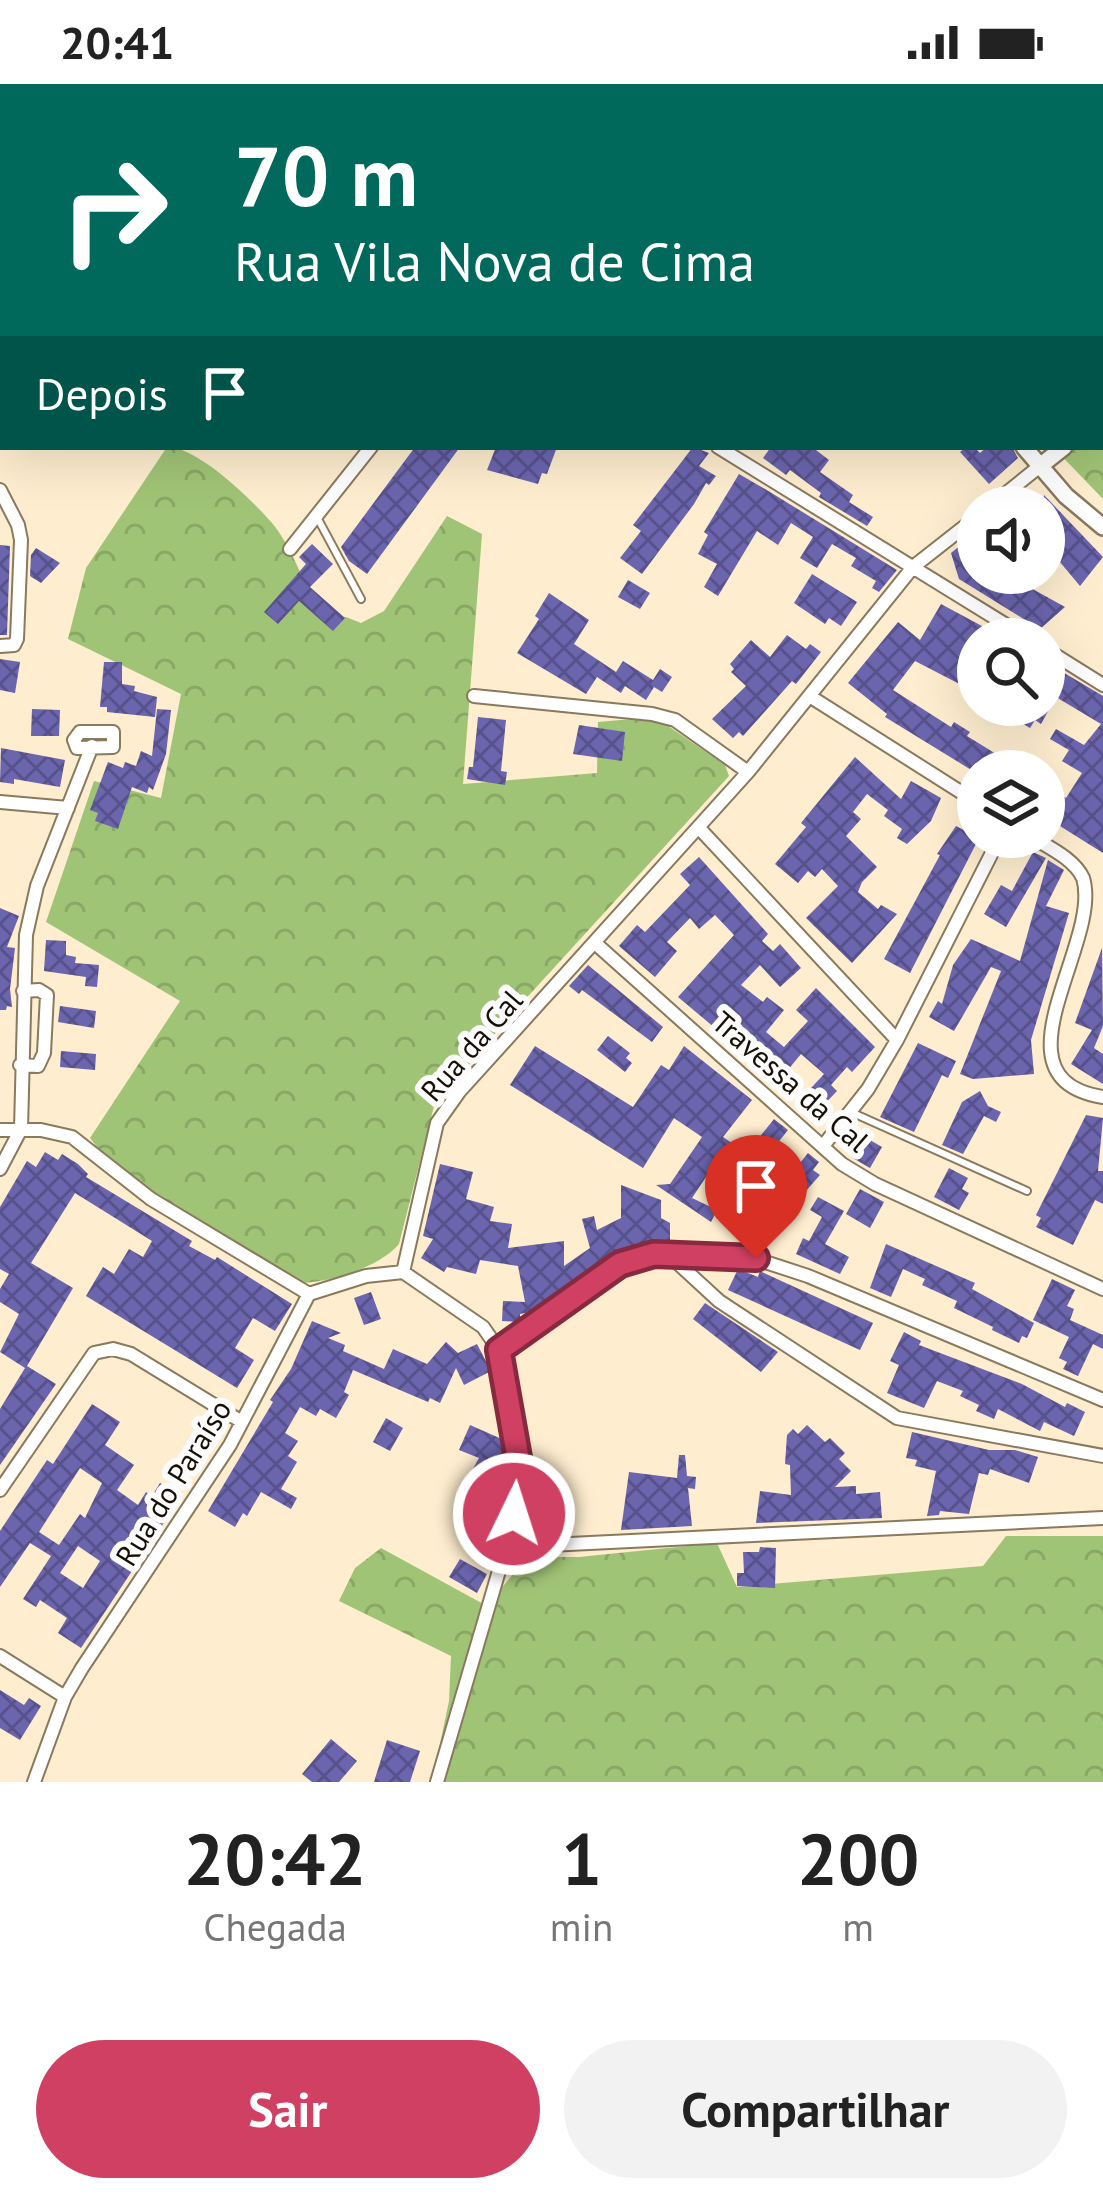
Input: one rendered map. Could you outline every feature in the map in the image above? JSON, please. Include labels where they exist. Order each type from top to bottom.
[{"type":"street","points":[[290,549],[369,450]]},
{"type":"street","points":[[723,450],[995,618]]},
{"type":"street","points":[[1027,450],[1103,527]]},
{"type":"street","points":[[1015,486],[1060,450]]},
{"type":"street","points":[[0,490],[21,540],[17,639],[10,646],[0,646]]},
{"type":"street","name":"Rua da Cal","points":[[403,1272],[436,1123],[459,1092],[748,772],[913,567],[957,532]]},
{"type":"street","points":[[1065,661],[1103,685]]},
{"type":"street","points":[[474,696],[675,720],[748,772]]},
{"type":"street","points":[[811,697],[957,790]]},
{"type":"street","points":[[0,1169],[21,1129],[26,935],[37,886],[92,746]]},
{"type":"street","points":[[0,802],[68,808]]},
{"type":"street","points":[[699,828],[897,1040]]},
{"type":"street","points":[[823,1146],[868,1089],[897,1040],[989,858]]},
{"type":"street","points":[[1065,858],[1082,875],[1089,902],[1049,1046],[1058,1074],[1084,1094],[1103,1097]]},
{"type":"street","name":"Travessa da Cal","points":[[596,943],[842,1164],[875,1184],[1103,1289]]},
{"type":"street","points":[[20,1065],[38,1066],[44,1053],[47,995],[39,990],[23,991]]},
{"type":"street","points":[[0,1130],[71,1136],[151,1199],[309,1294],[366,1276],[403,1272],[483,1327],[499,1350],[522,1480],[437,1782]]},
{"type":"street","points":[[499,1350],[620,1264],[668,1254],[756,1258],[1103,1400]]},
{"type":"street","points":[[668,1254],[719,1301],[897,1418],[1103,1456]]},
{"type":"street","name":"Rua do Paraíso","points":[[34,1782],[65,1697],[196,1500],[309,1294]]},
{"type":"street","points":[[0,1490],[94,1353],[112,1349],[131,1354],[242,1422]]},
{"type":"street","points":[[506,1547],[1103,1518]]},
{"type":"street","points":[[0,1656],[65,1697]]},
{"type":"lane","points":[[316,516],[361,599]]},
{"type":"lane","points":[[850,1112],[1028,1191]]},
{"type":"green space","points":[[165,450],[182,450],[208,465],[272,523],[320,616],[361,623],[384,611],[447,516],[482,534],[463,784],[597,773],[598,722],[655,717],[725,765],[729,776],[434,1106],[399,1244],[353,1272],[299,1283],[116,1170],[90,1138],[180,1001],[46,922],[94,781],[161,798],[181,694],[68,639],[86,568]]},
{"type":"green space","points":[[1056,450],[1103,450],[1103,499]]},
{"type":"green space","points":[[1006,1536],[1103,1536],[1103,1782],[432,1782],[449,1701],[451,1656],[339,1601],[355,1568],[381,1548],[487,1606],[527,1557],[579,1557],[717,1543],[737,1587],[983,1566]]},
{"type":"building","points":[[413,450],[458,450],[367,574],[349,561],[341,547]]},
{"type":"building","points":[[495,450],[556,450],[538,484],[487,470]]},
{"type":"building","points":[[691,450],[709,453],[699,466],[716,476],[706,483],[642,574],[620,558],[641,531],[633,525]]},
{"type":"building","points":[[769,450],[816,450],[829,460],[820,472],[853,495],[849,502],[873,517],[867,526],[819,497],[821,493],[790,470],[786,475],[763,458]]},
{"type":"building","points":[[1014,450],[1018,458],[989,484],[960,452]]},
{"type":"building","points":[[739,474],[897,570],[879,592],[872,588],[876,581],[851,566],[856,558],[832,544],[817,568],[800,558],[813,537],[791,523],[778,545],[757,531],[718,596],[704,587],[717,564],[698,554],[708,535],[704,532]]},
{"type":"building","points":[[1065,517],[1103,557],[1080,586],[1065,568]]},
{"type":"building","points":[[312,544],[333,564],[310,587],[345,618],[333,631],[299,601],[278,624],[264,612],[306,564],[299,557]]},
{"type":"building","points":[[0,545],[10,546],[7,635],[0,635]]},
{"type":"building","points":[[36,548],[60,563],[41,583],[30,576]]},
{"type":"building","points":[[812,574],[857,602],[841,626],[829,618],[825,624],[794,603]]},
{"type":"building","points":[[628,580],[650,593],[640,609],[618,597]]},
{"type":"building","points":[[549,593],[589,620],[574,644],[616,672],[623,661],[653,680],[660,669],[672,677],[662,692],[654,687],[646,700],[625,686],[621,693],[597,677],[586,694],[517,653]]},
{"type":"building","points":[[983,594],[1042,594],[1065,607],[1052,618],[1022,618]]},
{"type":"building","points":[[941,604],[967,618],[957,618],[957,683],[915,661],[893,690],[951,727],[954,722],[990,750],[957,750],[957,761],[885,717],[848,683],[898,622],[920,640]]},
{"type":"building","points":[[787,635],[806,649],[810,644],[821,652],[743,736],[739,732],[733,738],[712,719],[746,686],[731,672],[730,664],[751,640],[770,657]]},
{"type":"building","points":[[0,659],[20,662],[15,693],[0,690]]},
{"type":"building","points":[[104,662],[122,662],[122,684],[157,697],[155,717],[107,712],[107,707],[100,707]]},
{"type":"building","points":[[1065,673],[1103,696],[1103,853],[1065,829],[1065,797],[1082,773],[1065,763],[1069,750],[1050,739],[1056,729],[1084,745],[1101,724],[1065,702]]},
{"type":"building","points":[[32,709],[60,710],[59,736],[31,736]]},
{"type":"building","points":[[157,709],[171,710],[166,754],[153,790],[149,787],[147,793],[132,787],[118,829],[95,821],[98,813],[90,810],[108,762],[123,768],[125,762],[136,766],[141,751],[152,756]]},
{"type":"building","points":[[478,717],[506,720],[501,771],[507,772],[505,785],[467,779],[473,767]]},
{"type":"building","points":[[579,725],[625,732],[622,761],[573,754]]},
{"type":"building","points":[[1,748],[65,760],[60,787],[14,779],[14,784],[0,782]]},
{"type":"building","points":[[855,757],[901,799],[911,781],[941,798],[931,821],[907,844],[897,838],[902,829],[884,816],[888,810],[867,794],[853,812],[861,819],[846,836],[877,867],[858,892],[878,909],[881,905],[897,914],[852,963],[806,918],[838,886],[822,869],[815,877],[808,871],[798,883],[775,864],[806,827],[801,823]]},
{"type":"building","points":[[957,827],[957,858],[969,858],[910,973],[884,959],[937,854]]},
{"type":"building","points":[[699,857],[768,934],[762,941],[773,951],[780,944],[801,968],[780,987],[760,965],[741,985],[763,1002],[767,997],[784,1010],[766,1032],[784,1047],[808,1021],[796,1010],[816,988],[875,1047],[852,1072],[847,1067],[831,1085],[837,1091],[816,1113],[801,1099],[824,1074],[801,1054],[787,1071],[779,1065],[771,1075],[678,997],[734,935],[715,915],[699,929],[690,918],[667,942],[677,951],[655,977],[619,946],[637,925],[645,932],[690,885],[680,874]]},
{"type":"building","points":[[1030,858],[1046,858],[1006,927],[984,914],[1001,885],[1012,891]]},
{"type":"building","points":[[1048,860],[1064,870],[1046,906],[1069,913],[1031,1040],[1034,1074],[973,1079],[960,1074],[1001,971],[991,967],[954,1031],[929,1017],[938,1001],[942,1004],[953,965],[971,939],[1020,961]]},
{"type":"building","points":[[0,908],[19,916],[7,947],[15,948],[12,1007],[6,1010],[0,1010]]},
{"type":"building","points":[[46,940],[66,941],[66,955],[76,957],[75,963],[99,965],[97,987],[85,986],[86,977],[44,971]]},
{"type":"building","points":[[1102,948],[1103,1026],[1094,1048],[1103,1054],[1103,1084],[1071,1064],[1092,1030],[1075,1023]]},
{"type":"building","points":[[588,965],[663,1027],[652,1042],[582,990],[579,994],[569,986]]},
{"type":"building","points":[[60,1006],[96,1011],[94,1028],[58,1022]]},
{"type":"building","points":[[608,1036],[630,1053],[626,1058],[632,1063],[625,1072],[597,1050]]},
{"type":"building","points":[[918,1043],[956,1061],[948,1078],[942,1075],[914,1132],[880,1117]]},
{"type":"building","points":[[535,1046],[633,1107],[661,1065],[669,1070],[684,1046],[752,1100],[723,1137],[742,1150],[747,1142],[760,1151],[740,1182],[714,1165],[692,1198],[717,1210],[711,1222],[656,1185],[670,1184],[702,1137],[674,1118],[643,1168],[510,1085]]},
{"type":"building","points":[[61,1051],[96,1054],[95,1070],[60,1067]]},
{"type":"building","points":[[980,1091],[988,1106],[1001,1112],[996,1122],[984,1116],[963,1154],[942,1145],[962,1102]]},
{"type":"building","points":[[1086,1115],[1103,1118],[1098,1171],[1103,1171],[1103,1204],[1095,1200],[1073,1245],[1036,1227],[1041,1218],[1036,1215]]},
{"type":"building","points":[[774,1119],[788,1130],[768,1155],[754,1144]]},
{"type":"building","points":[[863,1136],[882,1147],[870,1168],[851,1157]]},
{"type":"building","points":[[45,1152],[58,1160],[62,1154],[78,1164],[86,1177],[192,1241],[189,1246],[217,1257],[292,1304],[275,1331],[253,1318],[235,1348],[254,1360],[237,1388],[86,1296],[103,1267],[114,1274],[129,1249],[143,1257],[152,1241],[75,1193],[31,1263],[73,1288],[27,1366],[56,1384],[0,1465],[0,1409],[25,1368],[0,1352],[19,1314],[0,1302],[0,1289],[9,1274],[0,1269],[0,1207],[27,1161],[36,1167]]},
{"type":"building","points":[[808,1153],[819,1162],[813,1170],[820,1175],[805,1192],[788,1178]]},
{"type":"building","points":[[440,1164],[473,1172],[466,1199],[494,1207],[490,1221],[512,1224],[508,1248],[564,1241],[564,1266],[590,1248],[582,1219],[594,1216],[597,1230],[621,1218],[621,1185],[661,1200],[661,1218],[670,1223],[670,1244],[635,1245],[617,1253],[535,1311],[520,1314],[520,1322],[502,1321],[503,1301],[525,1302],[518,1266],[480,1260],[476,1274],[447,1267],[444,1272],[421,1258],[433,1239],[423,1236]]},
{"type":"building","points":[[949,1168],[968,1178],[962,1189],[969,1193],[959,1210],[934,1197]]},
{"type":"building","points":[[860,1189],[884,1202],[870,1228],[846,1214]]},
{"type":"building","points":[[818,1197],[844,1211],[825,1244],[849,1257],[840,1274],[796,1254],[822,1217],[810,1210]]},
{"type":"building","points":[[886,1244],[975,1283],[972,1289],[1034,1323],[1027,1338],[1022,1336],[1019,1343],[992,1330],[954,1308],[957,1301],[922,1285],[925,1279],[903,1269],[891,1297],[870,1288]]},
{"type":"building","points":[[738,1269],[758,1277],[760,1271],[873,1323],[860,1350],[728,1290]]},
{"type":"building","points":[[1052,1279],[1075,1290],[1067,1306],[1074,1309],[1070,1320],[1103,1335],[1103,1349],[1093,1344],[1078,1376],[1063,1369],[1067,1362],[1059,1358],[1069,1337],[1033,1320]]},
{"type":"building","points":[[371,1292],[381,1319],[364,1325],[354,1298]]},
{"type":"building","points":[[705,1303],[778,1352],[761,1372],[693,1319]]},
{"type":"building","points":[[312,1321],[341,1333],[328,1338],[345,1345],[343,1351],[384,1369],[393,1349],[427,1364],[446,1342],[458,1353],[477,1344],[491,1371],[464,1385],[456,1368],[440,1403],[353,1370],[344,1392],[349,1395],[336,1418],[320,1409],[316,1416],[300,1407],[285,1433],[298,1441],[288,1456],[297,1462],[281,1489],[297,1498],[291,1509],[261,1492],[235,1527],[208,1511],[273,1402]]},
{"type":"building","points":[[904,1332],[921,1341],[919,1345],[1085,1412],[1074,1436],[1044,1422],[1040,1431],[998,1409],[994,1419],[976,1411],[979,1405],[960,1396],[963,1391],[937,1381],[924,1408],[887,1393],[899,1365],[890,1361]]},
{"type":"building","points":[[92,1404],[120,1422],[105,1445],[134,1465],[117,1490],[138,1505],[160,1483],[181,1497],[81,1648],[58,1633],[67,1618],[40,1600],[36,1607],[23,1599],[51,1556],[30,1543],[0,1587],[0,1531],[47,1460],[53,1464]],"holes":[[[80,1468],[102,1483],[85,1518],[80,1514],[59,1545],[39,1532]],[[78,1546],[100,1561],[83,1588],[60,1573]]]},
{"type":"building","points":[[386,1418],[403,1428],[390,1451],[373,1442]]},
{"type":"building","points":[[470,1425],[504,1440],[507,1456],[498,1478],[507,1483],[496,1503],[464,1485],[479,1458],[459,1450]]},
{"type":"building","points":[[807,1425],[845,1453],[839,1459],[851,1471],[835,1487],[856,1486],[856,1494],[880,1492],[882,1518],[756,1523],[760,1491],[791,1495],[790,1465],[785,1464],[787,1435],[793,1429],[798,1434]]},
{"type":"building","points":[[912,1432],[1038,1457],[1029,1483],[990,1469],[988,1475],[979,1473],[969,1514],[940,1511],[927,1516],[936,1471],[915,1466],[917,1460],[906,1458]]},
{"type":"building","points":[[679,1455],[685,1455],[687,1476],[696,1477],[695,1489],[688,1488],[692,1526],[621,1530],[629,1472],[677,1478]]},
{"type":"building","points":[[535,1498],[560,1505],[553,1534],[526,1531]]},
{"type":"building","points":[[760,1547],[776,1548],[775,1588],[737,1586],[737,1573],[744,1573],[743,1552],[759,1552]]},
{"type":"building","points":[[460,1559],[487,1574],[477,1593],[449,1577]]},
{"type":"building","points":[[0,1690],[24,1705],[29,1698],[41,1706],[20,1740],[0,1728]]},
{"type":"building","points":[[331,1739],[357,1761],[339,1782],[312,1782],[302,1774]]},
{"type":"building","points":[[387,1740],[420,1751],[410,1782],[374,1782]]},
{"type":"route","points":[[514,1514],[522,1480],[499,1350],[620,1264],[654,1254],[756,1258]]}]
